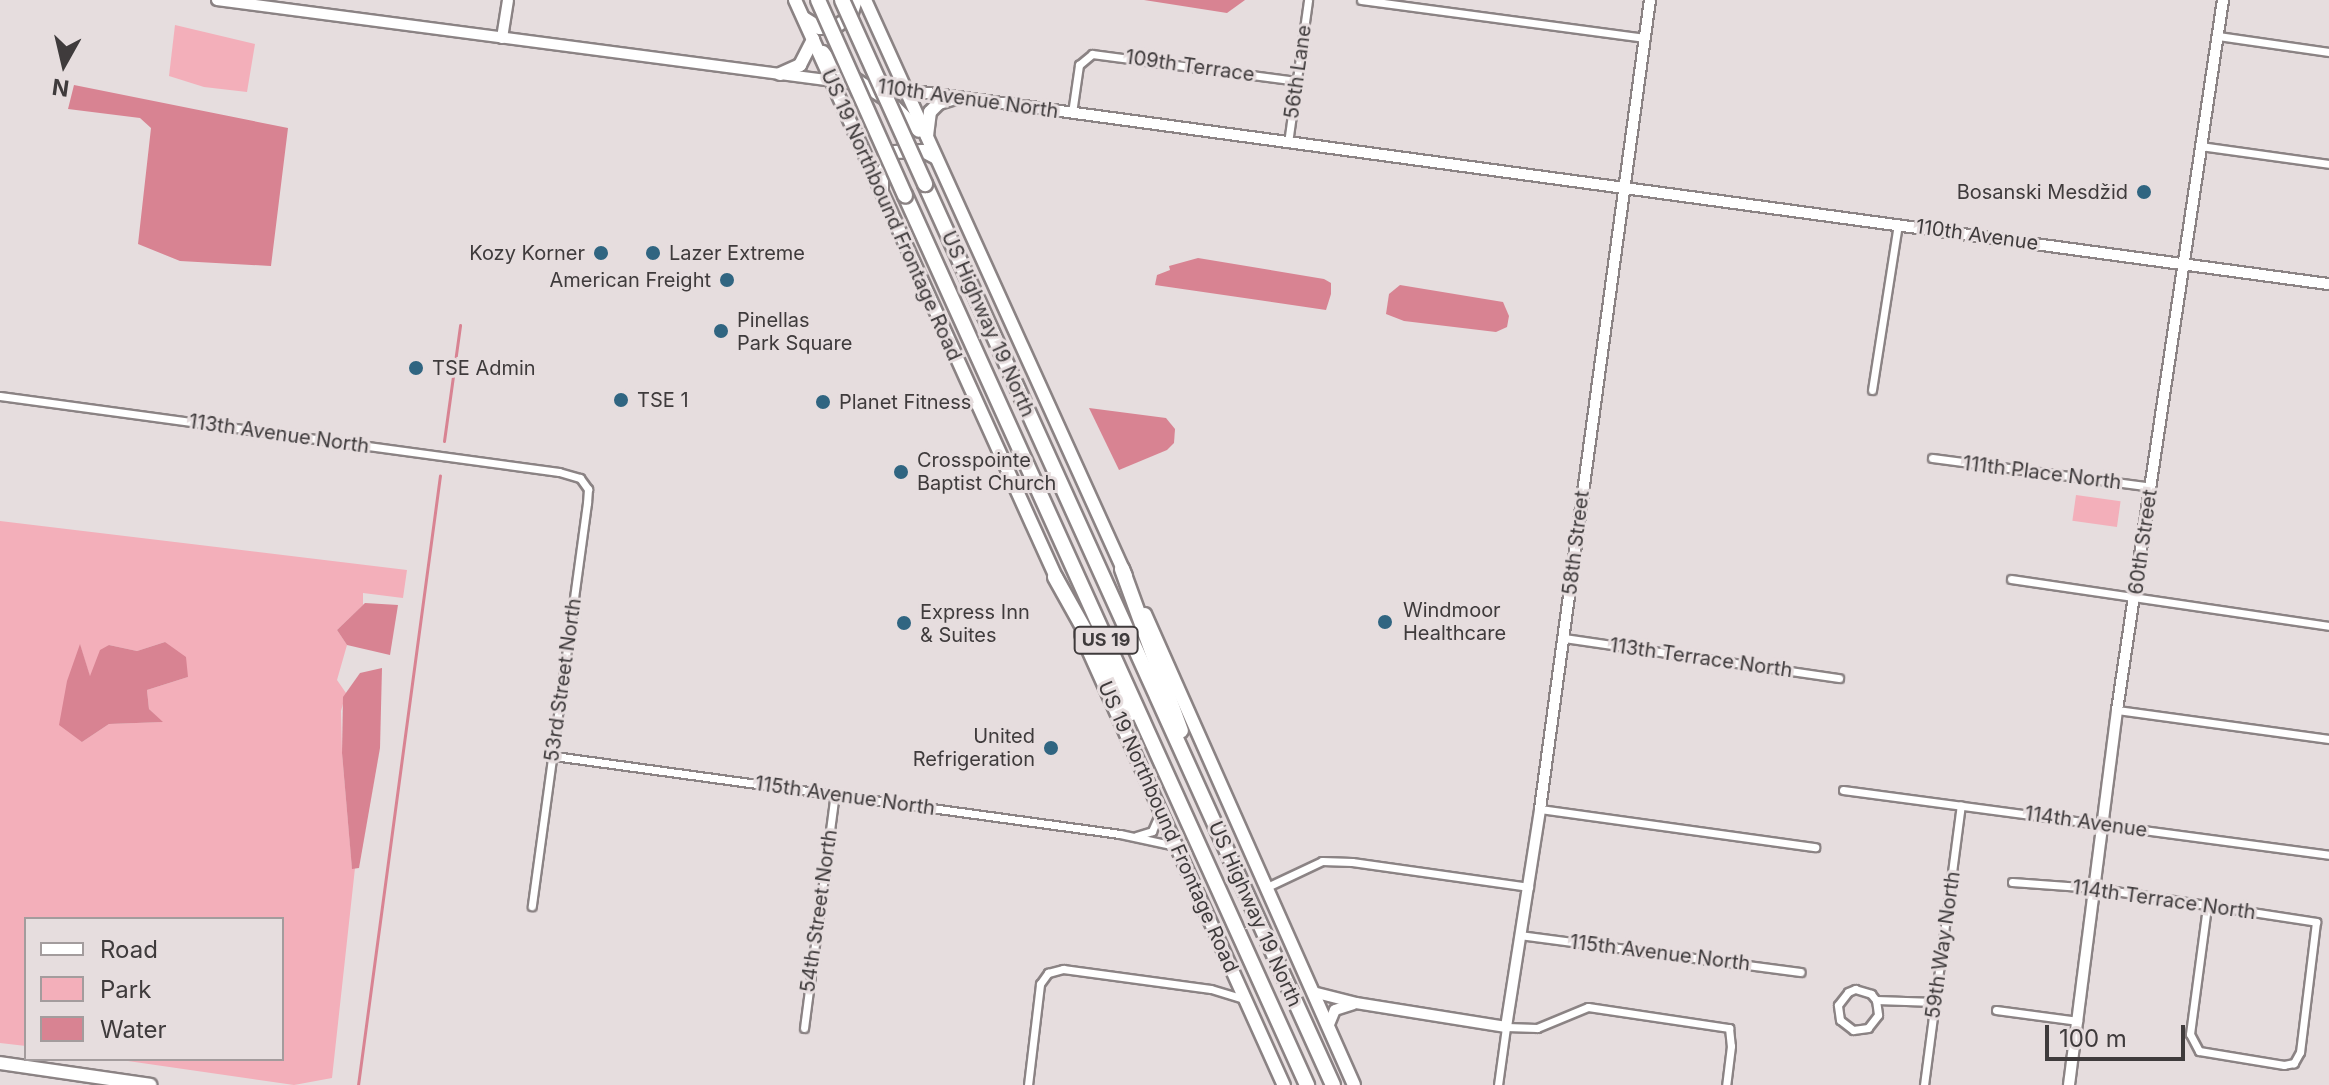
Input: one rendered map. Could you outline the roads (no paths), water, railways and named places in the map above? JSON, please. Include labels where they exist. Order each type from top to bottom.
[{"type":"highway","name":"US Highway 19 North","points":[[818,0],[1307,1085]]},
{"type":"highway","name":"US Highway 19 North","points":[[842,0],[1333,1085]]},
{"type":"highway","points":[[1122,569],[1212,818]]},
{"type":"highway","points":[[1055,577],[1168,777]]},
{"type":"main road","name":"US 19 Northbound Frontage Road","points":[[795,0],[1284,1085]]},
{"type":"main road","points":[[804,18],[820,28],[837,26],[851,16],[856,0]]},
{"type":"main road","points":[[865,0],[1354,1085]]},
{"type":"main road","points":[[861,147],[860,128],[877,27]]},
{"type":"main road","points":[[780,74],[800,65],[813,39],[833,65],[868,85],[927,139]]},
{"type":"main road","points":[[927,139],[930,112],[939,103],[955,98]]},
{"type":"main road","points":[[882,195],[882,173],[894,152],[923,151],[936,158]]},
{"type":"main road","points":[[0,1063],[150,1085]]},
{"type":"street","name":"110th Avenue North","points":[[217,0],[1624,186]]},
{"type":"street","points":[[502,38],[508,0]]},
{"type":"street","name":"56th Lane","points":[[1288,143],[1308,0]]},
{"type":"street","points":[[1361,0],[1645,38]]},
{"type":"street","name":"58th Street","points":[[1498,1085],[1564,638],[1650,0]]},
{"type":"street","name":"60th Street","points":[[2069,1085],[2117,710],[2223,0]]},
{"type":"street","points":[[2218,36],[2329,52]]},
{"type":"street","name":"109th Terrace","points":[[1072,113],[1079,65],[1083,58],[1092,54],[1296,81]]},
{"type":"street","points":[[2200,146],[2329,164]]},
{"type":"street","name":"110th Avenue","points":[[1624,186],[2329,284]]},
{"type":"street","points":[[1872,390],[1898,224]]},
{"type":"street","name":"113th Avenue North","points":[[0,396],[559,472]]},
{"type":"street","name":"111th Place North","points":[[1932,458],[2151,487]]},
{"type":"street","name":"53rd Street North","points":[[532,906],[588,489],[580,478],[559,472]]},
{"type":"street","points":[[2011,579],[2329,626]]},
{"type":"street","name":"113th Terrace North","points":[[1564,638],[1839,678]]},
{"type":"street","points":[[2117,710],[2329,739]]},
{"type":"street","name":"115th Avenue North","points":[[554,756],[1136,836],[1175,846]]},
{"type":"street","name":"114th Avenue","points":[[1843,790],[2329,855]]},
{"type":"street","name":"54th Street North","points":[[804,1028],[835,794]]},
{"type":"street","name":"59th Way North","points":[[1924,1085],[1961,805]]},
{"type":"street","points":[[1540,809],[1815,847]]},
{"type":"street","points":[[1136,836],[1152,831],[1160,813]]},
{"type":"street","points":[[1265,888],[1322,861],[1529,887]]},
{"type":"street","name":"114th Terrace North","points":[[2012,882],[2095,888],[2316,922],[2300,1052],[2294,1063],[2284,1065],[2199,1051],[2190,1034],[2207,907]]},
{"type":"street","name":"115th Avenue North","points":[[1519,935],[1801,972]]},
{"type":"street","points":[[1028,1085],[1040,984],[1048,973],[1063,969],[1211,989],[1246,1000]]},
{"type":"street","points":[[1211,989],[1222,987],[1232,969]]},
{"type":"street","points":[[1876,1000],[1878,1015],[1868,1028],[1853,1030],[1840,1020],[1838,1005],[1848,992],[1863,990],[1876,1000],[1935,1002]]},
{"type":"street","points":[[1313,992],[1356,1003],[1506,1027],[1537,1028],[1588,1007],[1729,1028],[1731,1046],[1726,1085]]},
{"type":"street","points":[[1328,1027],[1335,1010],[1356,1003]]},
{"type":"street","points":[[1996,1010],[2078,1021]]},
{"type":"water","points":[[1144,0],[1245,0],[1227,13]]},
{"type":"water","points":[[74,85],[288,128],[271,266],[180,261],[138,244],[151,128],[140,118],[68,109]]},
{"type":"water","points":[[1198,258],[1324,279],[1331,283],[1326,310],[1155,285],[1157,275],[1170,270],[1169,266]]},
{"type":"water","points":[[1400,285],[1503,302],[1509,316],[1507,327],[1496,332],[1404,321],[1386,314],[1389,294]]},
{"type":"water","points":[[1089,408],[1166,418],[1175,429],[1174,443],[1167,450],[1119,470]]},
{"type":"water","points":[[365,603],[398,605],[390,655],[347,645],[337,630]]},
{"type":"water","points":[[165,642],[186,657],[188,677],[147,690],[149,709],[163,722],[109,724],[82,742],[59,725],[67,681],[80,644],[90,676],[100,650],[109,645],[137,651]]},
{"type":"water","points":[[382,668],[380,748],[359,868],[352,869],[342,753],[343,697],[360,673]]},
{"type":"waterway","points":[[444,441],[460,325]]},
{"type":"waterway","points":[[358,1085],[440,475]]},
{"type":"place","name":"Bosanski Mesdžid","points":[[2144,192]]},
{"type":"place","name":"Kozy Korner","points":[[601,253]]},
{"type":"place","name":"Lazer Extreme","points":[[653,253]]},
{"type":"place","name":"American Freight","points":[[727,280]]},
{"type":"place","name":"Pinellas Park Square","points":[[721,331]]},
{"type":"place","name":"TSE Admin","points":[[416,368]]},
{"type":"place","name":"TSE 1","points":[[621,400]]},
{"type":"place","name":"Planet Fitness","points":[[823,402]]},
{"type":"place","name":"Crosspointe Baptist Church","points":[[901,472]]},
{"type":"place","name":"Windmoor Healthcare","points":[[1385,622]]},
{"type":"place","name":"Express Inn & Suites","points":[[904,623]]},
{"type":"place","name":"United Refrigeration","points":[[1051,748]]}]
